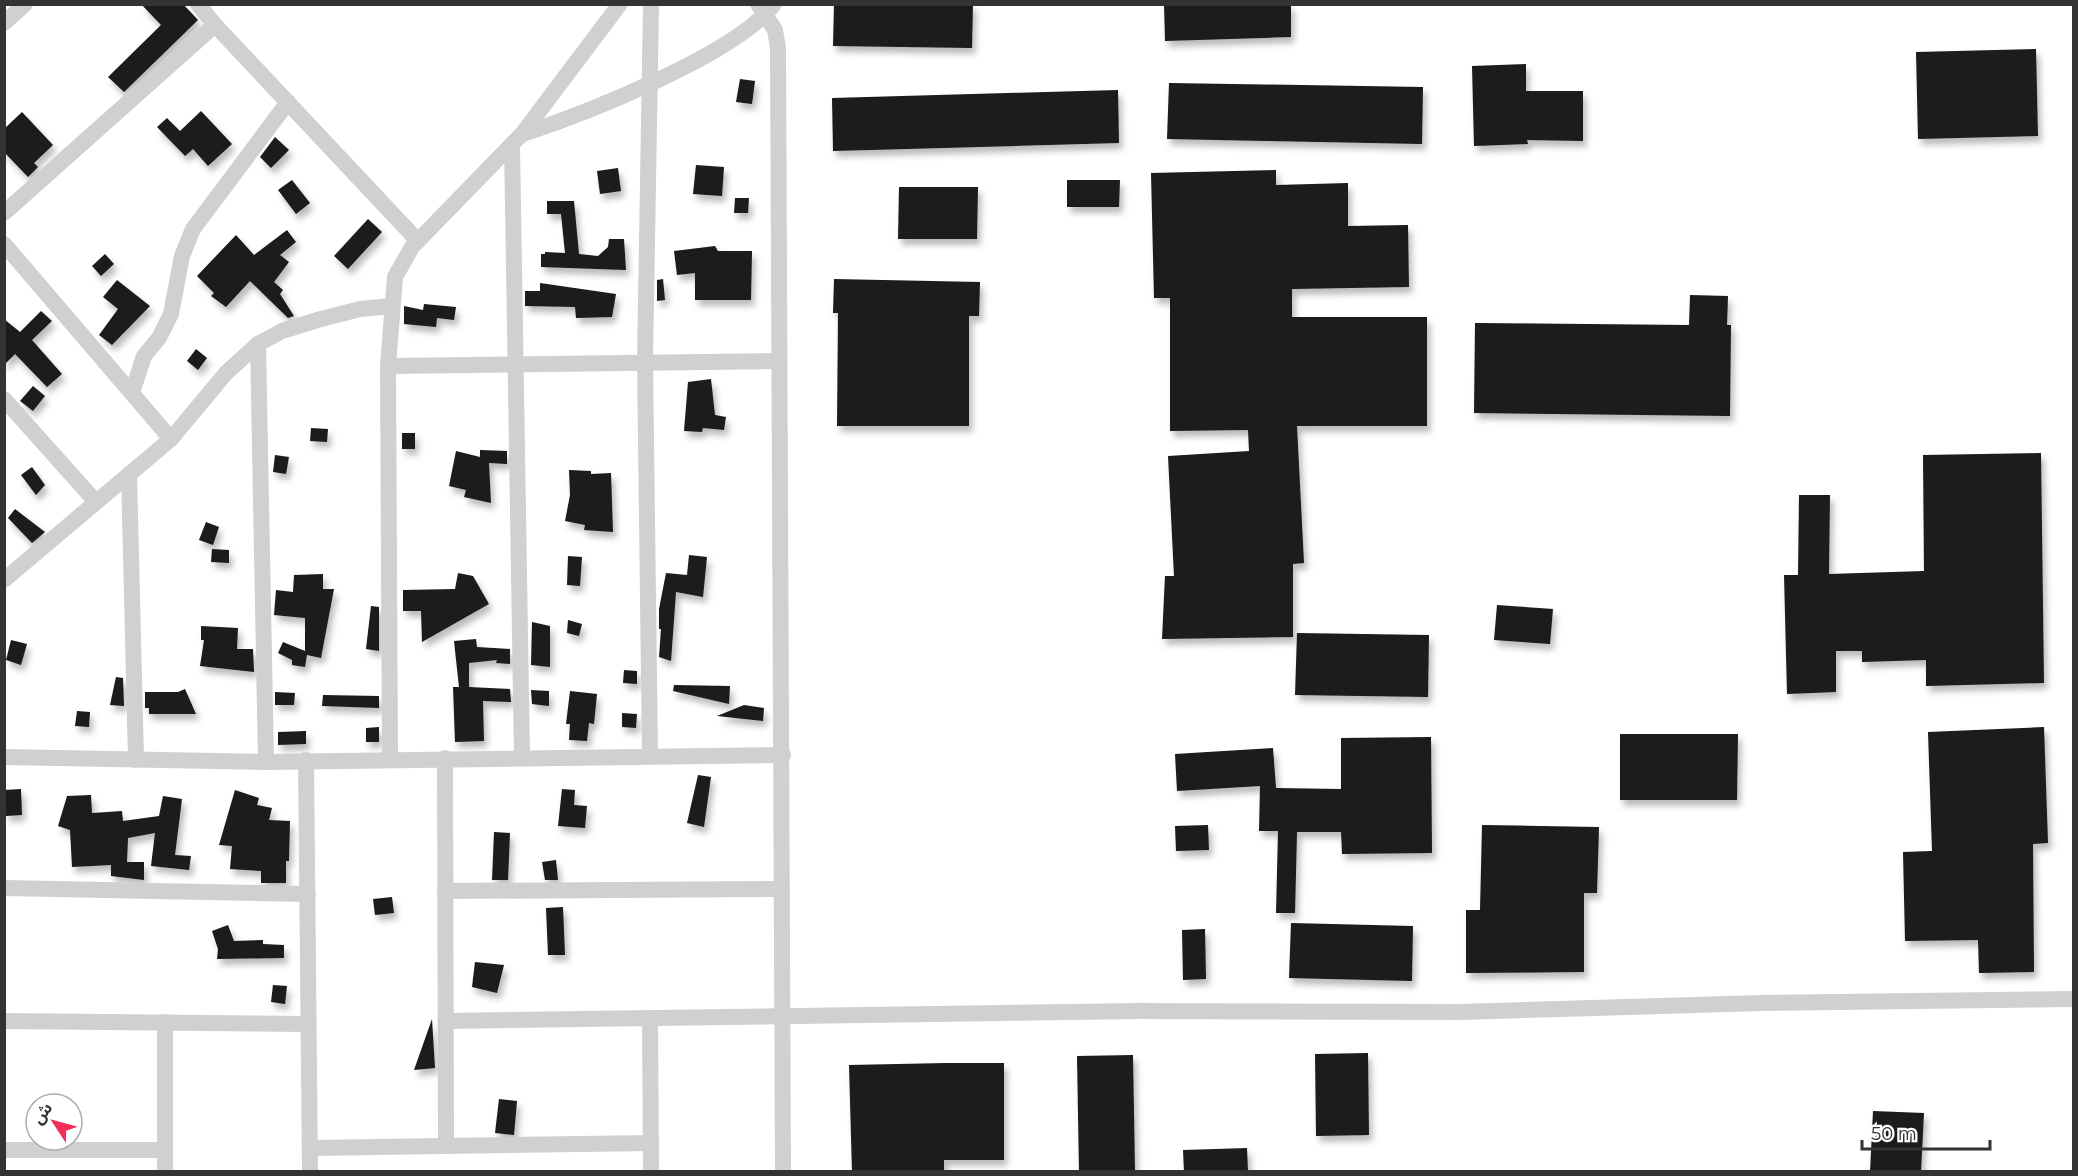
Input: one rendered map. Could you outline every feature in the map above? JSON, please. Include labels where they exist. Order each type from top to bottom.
[{"type":"street","points":[[4,24],[25,4]]},
{"type":"street","points":[[198,4],[215,25],[418,241]]},
{"type":"street","points":[[390,759],[388,366],[395,277],[402,261],[418,241],[517,140],[620,4]]},
{"type":"street","points":[[650,755],[645,361],[651,4]]},
{"type":"street","points":[[517,140],[650,83],[732,40],[766,8],[775,30],[778,48],[783,755],[780,1016],[783,1172]]},
{"type":"street","points":[[4,213],[215,25]]},
{"type":"street","points":[[132,393],[144,356],[159,338],[171,314],[182,256],[189,237],[288,102]]},
{"type":"street","points":[[517,140],[515,366],[522,757]]},
{"type":"street","points":[[4,244],[171,439]]},
{"type":"street","points":[[4,580],[171,439],[226,373],[258,344],[282,331],[321,319],[360,309],[391,306]]},
{"type":"street","points":[[258,344],[266,762]]},
{"type":"street","points":[[388,366],[779,361]]},
{"type":"street","points":[[4,399],[96,502]]},
{"type":"street","points":[[129,474],[136,760]]},
{"type":"street","points":[[4,757],[266,762],[650,755],[783,755]]},
{"type":"street","points":[[444,758],[446,1145]]},
{"type":"street","points":[[306,760],[310,1172]]},
{"type":"street","points":[[4,888],[308,894]]},
{"type":"street","points":[[446,891],[782,889]]},
{"type":"street","points":[[447,1021],[1138,1011],[1461,1012],[1773,1003],[2073,999]]},
{"type":"street","points":[[650,1018],[651,1172]]},
{"type":"street","points":[[4,1021],[307,1024]]},
{"type":"street","points":[[165,1022],[165,1172]]},
{"type":"street","points":[[310,1148],[651,1143]]},
{"type":"street","points":[[4,1150],[165,1150]]},
{"type":"building","points":[[141,4],[183,4],[198,20],[124,92],[108,77],[161,25]]},
{"type":"building","points":[[834,4],[973,4],[972,48],[833,46]]},
{"type":"building","points":[[1164,4],[1291,4],[1291,37],[1165,41]]},
{"type":"building","points":[[2036,49],[2038,136],[1918,139],[1916,52]]},
{"type":"building","points":[[1526,64],[1526,91],[1583,91],[1583,141],[1527,140],[1528,144],[1474,146],[1472,66]]},
{"type":"building","points":[[740,79],[755,81],[752,104],[736,102]]},
{"type":"building","points":[[1169,83],[1423,87],[1422,144],[1167,139]]},
{"type":"building","points":[[1118,90],[1119,143],[833,151],[832,98]]},
{"type":"building","points":[[201,111],[232,144],[208,166],[193,149],[185,156],[157,127],[167,118],[180,131]]},
{"type":"building","points":[[22,112],[53,145],[34,163],[38,167],[28,177],[4,152],[4,129]]},
{"type":"building","points":[[275,137],[289,150],[271,168],[260,157]]},
{"type":"building","points":[[696,165],[724,167],[722,196],[693,194]]},
{"type":"building","points":[[618,168],[621,191],[600,194],[597,171]]},
{"type":"building","points":[[1276,170],[1276,185],[1348,183],[1348,226],[1408,225],[1409,287],[1292,289],[1292,317],[1427,317],[1427,426],[1297,426],[1304,563],[1293,564],[1293,637],[1162,639],[1165,576],[1174,576],[1168,456],[1249,451],[1248,430],[1170,431],[1170,298],[1154,298],[1151,173]]},
{"type":"building","points":[[292,180],[310,203],[296,214],[278,190]]},
{"type":"building","points":[[1067,180],[1120,180],[1119,207],[1067,207]]},
{"type":"building","points":[[899,187],[978,187],[977,239],[898,239]]},
{"type":"building","points":[[735,198],[749,198],[748,213],[734,213]]},
{"type":"building","points":[[547,201],[574,201],[579,254],[598,256],[608,247],[609,239],[624,239],[626,270],[541,267],[541,254],[545,252],[565,253],[561,214],[547,214]]},
{"type":"building","points":[[368,219],[382,232],[348,269],[334,256]]},
{"type":"building","points":[[287,230],[296,242],[280,255],[289,262],[274,282],[283,290],[280,294],[294,316],[288,318],[250,281],[226,307],[211,296],[214,293],[197,276],[236,235],[254,255]]},
{"type":"building","points":[[715,246],[718,251],[752,251],[751,300],[695,300],[695,273],[677,275],[674,251]]},
{"type":"building","points":[[105,254],[114,264],[101,276],[92,266]]},
{"type":"building","points":[[663,279],[665,300],[657,301],[657,280]]},
{"type":"building","points":[[834,279],[980,282],[979,316],[969,316],[969,426],[837,426],[838,313],[833,313]]},
{"type":"building","points":[[117,280],[150,306],[112,345],[99,335],[118,309],[103,297]]},
{"type":"building","points":[[540,283],[616,294],[612,317],[576,318],[575,307],[525,306],[525,291],[540,291]]},
{"type":"building","points":[[1690,295],[1728,296],[1727,325],[1731,325],[1730,416],[1474,413],[1475,323],[1689,325]]},
{"type":"building","points":[[424,304],[456,307],[454,320],[437,318],[436,327],[404,324],[404,306],[423,310]]},
{"type":"building","points":[[41,311],[52,321],[32,340],[62,374],[47,387],[15,354],[4,365],[4,319],[20,332]]},
{"type":"building","points":[[196,349],[207,358],[198,370],[187,361]]},
{"type":"building","points":[[711,379],[715,415],[726,417],[724,430],[703,428],[702,432],[684,431],[688,382]]},
{"type":"building","points":[[33,386],[45,396],[33,411],[20,401]]},
{"type":"building","points":[[311,428],[328,429],[327,442],[310,441]]},
{"type":"building","points":[[402,433],[415,433],[415,449],[402,449]]},
{"type":"building","points":[[480,450],[507,451],[507,464],[489,463],[491,503],[464,497],[466,490],[449,486],[456,451],[480,457]]},
{"type":"building","points":[[2041,453],[2044,683],[1926,686],[1926,660],[1862,662],[1862,651],[1836,651],[1836,692],[1787,694],[1784,575],[1798,575],[1799,495],[1830,495],[1829,574],[1924,571],[1923,455]]},
{"type":"building","points":[[275,455],[289,457],[286,474],[273,472]]},
{"type":"building","points":[[32,467],[45,485],[36,495],[21,475]]},
{"type":"building","points":[[569,470],[591,471],[591,474],[611,473],[613,532],[584,530],[585,525],[565,521],[570,495]]},
{"type":"building","points":[[15,509],[45,532],[32,543],[8,518]]},
{"type":"building","points":[[206,522],[219,527],[213,545],[199,540]]},
{"type":"building","points":[[212,549],[229,550],[229,563],[211,562]]},
{"type":"building","points":[[689,555],[707,557],[703,597],[676,592],[671,661],[659,657],[661,629],[659,629],[659,609],[666,573],[687,575]]},
{"type":"building","points":[[568,556],[582,557],[580,586],[567,585]]},
{"type":"building","points":[[458,573],[473,576],[489,604],[422,642],[421,611],[403,611],[403,590],[455,589]]},
{"type":"building","points":[[323,574],[323,589],[334,589],[321,658],[307,655],[305,667],[292,665],[292,660],[278,653],[283,642],[305,651],[305,618],[274,615],[276,590],[293,592],[294,575]]},
{"type":"building","points":[[1497,605],[1553,609],[1550,644],[1494,640]]},
{"type":"building","points":[[371,606],[379,607],[379,651],[366,649]]},
{"type":"building","points":[[568,620],[582,624],[579,636],[567,633]]},
{"type":"building","points":[[532,622],[550,626],[550,667],[531,665]]},
{"type":"building","points":[[201,626],[238,628],[237,649],[253,649],[254,672],[200,666],[204,640],[201,640]]},
{"type":"building","points":[[1297,633],[1429,635],[1428,697],[1295,695]]},
{"type":"building","points":[[476,639],[477,647],[510,649],[510,664],[496,663],[497,660],[469,663],[469,687],[510,689],[511,702],[483,701],[484,741],[455,742],[453,687],[459,687],[454,641]]},
{"type":"building","points":[[11,640],[27,644],[21,665],[6,660]]},
{"type":"building","points":[[624,670],[637,671],[637,684],[623,683]]},
{"type":"building","points":[[116,677],[123,678],[124,706],[110,705]]},
{"type":"building","points":[[674,685],[730,686],[729,704],[673,691]]},
{"type":"building","points":[[185,689],[196,714],[149,714],[149,708],[145,708],[145,692],[178,692]]},
{"type":"building","points":[[531,690],[549,691],[549,706],[532,704]]},
{"type":"building","points":[[570,691],[597,694],[594,724],[589,723],[587,741],[569,740],[570,724],[566,724]]},
{"type":"building","points":[[275,692],[295,693],[294,705],[275,705]]},
{"type":"building","points":[[323,695],[379,696],[379,708],[322,706]]},
{"type":"building","points":[[744,705],[764,708],[763,721],[717,716]]},
{"type":"building","points":[[77,711],[90,712],[89,727],[75,726]]},
{"type":"building","points":[[622,713],[637,714],[636,728],[622,727]]},
{"type":"building","points":[[379,727],[379,742],[366,742],[366,728]]},
{"type":"building","points":[[2044,727],[2048,843],[2033,844],[2034,972],[1979,973],[1978,940],[1905,941],[1903,852],[1932,851],[1928,732]]},
{"type":"building","points":[[306,731],[306,744],[278,745],[278,732]]},
{"type":"building","points":[[1620,734],[1738,734],[1737,800],[1620,800]]},
{"type":"building","points":[[1431,737],[1432,853],[1342,854],[1341,832],[1297,832],[1295,913],[1276,913],[1278,831],[1259,831],[1260,786],[1177,791],[1175,754],[1273,748],[1276,788],[1341,789],[1341,738]]},
{"type":"building","points":[[698,775],[711,777],[704,827],[687,823]]},
{"type":"building","points":[[21,789],[22,815],[6,816],[4,790]]},
{"type":"building","points":[[562,789],[575,790],[574,805],[587,806],[585,828],[558,826]]},
{"type":"building","points":[[235,790],[259,798],[257,805],[272,808],[269,820],[290,821],[286,883],[261,883],[261,871],[230,869],[232,846],[219,845]]},
{"type":"building","points":[[91,795],[92,813],[122,811],[123,821],[159,816],[163,796],[182,799],[175,855],[191,856],[189,870],[151,866],[155,833],[128,838],[127,862],[144,862],[144,880],[111,876],[111,865],[72,867],[70,830],[58,826],[67,796]]},
{"type":"building","points":[[1208,825],[1209,850],[1176,851],[1175,826]]},
{"type":"building","points":[[1482,825],[1599,827],[1597,893],[1584,893],[1584,972],[1466,973],[1466,910],[1480,910]]},
{"type":"building","points":[[494,832],[510,833],[508,880],[492,880]]},
{"type":"building","points":[[556,860],[558,880],[545,880],[542,862]]},
{"type":"building","points":[[392,897],[394,913],[375,915],[373,899]]},
{"type":"building","points":[[563,907],[565,955],[548,955],[546,908]]},
{"type":"building","points":[[1291,923],[1413,926],[1412,981],[1289,978]]},
{"type":"building","points":[[228,925],[234,941],[263,940],[263,944],[284,945],[284,958],[217,959],[218,949],[212,931]]},
{"type":"building","points":[[1205,929],[1206,979],[1183,980],[1182,930]]},
{"type":"building","points":[[475,962],[504,965],[497,993],[472,987]]},
{"type":"building","points":[[273,985],[287,986],[285,1004],[271,1002]]},
{"type":"building","points":[[432,1019],[435,1068],[414,1070]]},
{"type":"building","points":[[1368,1053],[1369,1135],[1316,1136],[1315,1054]]},
{"type":"building","points":[[1133,1055],[1135,1172],[1079,1172],[1077,1056]]},
{"type":"building","points":[[1004,1063],[1004,1160],[944,1160],[944,1172],[852,1172],[849,1065]]},
{"type":"building","points":[[499,1099],[517,1101],[514,1135],[495,1133]]},
{"type":"building","points":[[1873,1111],[1924,1113],[1921,1172],[1870,1172]]},
{"type":"building","points":[[1247,1148],[1248,1172],[1184,1172],[1183,1150]]}]
